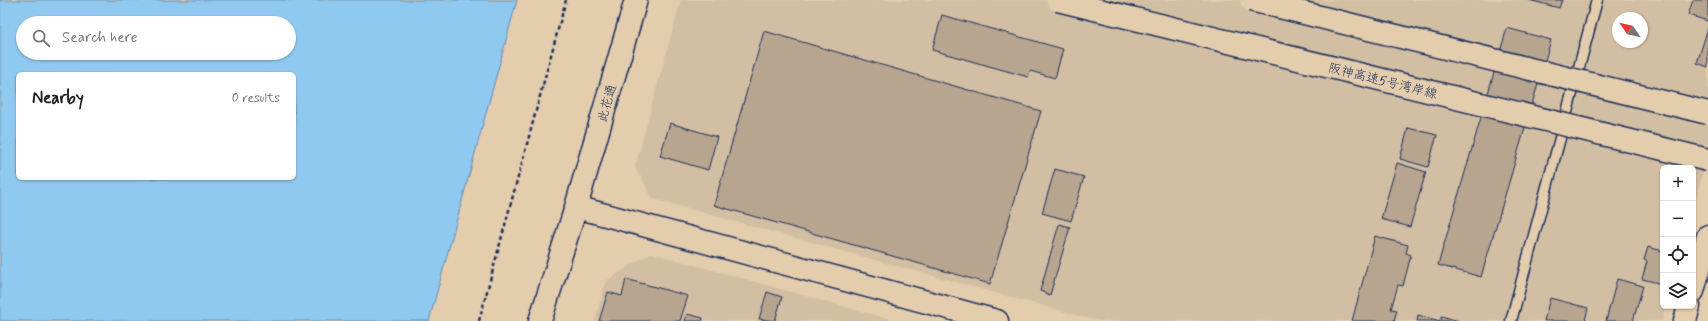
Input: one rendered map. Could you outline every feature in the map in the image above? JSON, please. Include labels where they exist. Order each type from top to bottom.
[{"type":"main road","name":"此花通","points":[[540,321],[576,207],[636,0]]},
{"type":"main road","name":"阪神高速5号湾岸線","points":[[1058,0],[1708,160]]},
{"type":"main road","points":[[1251,0],[1708,112]]},
{"type":"main road","name":"此花通","points":[[549,321],[576,207]]},
{"type":"main road","points":[[576,207],[935,313],[997,321]]},
{"type":"main road","points":[[1696,280],[1708,236]]},
{"type":"main road","points":[[1685,321],[1688,309]]},
{"type":"lane","points":[[1512,321],[1597,0]]},
{"type":"path","points":[[479,321],[566,0]]},
{"type":"shaded area","points":[[681,0],[1708,0],[1708,154],[1696,198],[1696,165],[1660,165],[1660,309],[1665,309],[1662,321],[1098,321],[653,199],[635,167]]},
{"type":"shaded area","points":[[651,253],[896,321],[595,321],[606,281]]},
{"type":"water","points":[[0,0],[517,0],[429,321],[0,321]]},
{"type":"building","points":[[1529,0],[1562,0],[1559,8]]},
{"type":"building","points":[[1693,0],[1708,0],[1708,21],[1688,15]]},
{"type":"building","points":[[942,15],[1063,49],[1055,78],[1030,71],[1028,77],[932,50]]},
{"type":"building","points":[[1507,28],[1551,40],[1481,277],[1438,265]]},
{"type":"building","points":[[1708,28],[1708,67],[1697,63]]},
{"type":"building","points":[[764,31],[1041,111],[990,284],[714,205]]},
{"type":"building","points":[[670,123],[717,137],[708,170],[660,156]]},
{"type":"building","points":[[1408,128],[1437,135],[1428,167],[1400,159]]},
{"type":"building","points":[[1397,163],[1426,172],[1410,227],[1381,219]]},
{"type":"building","points":[[1055,169],[1084,177],[1071,221],[1042,213]]},
{"type":"building","points":[[1059,224],[1070,227],[1050,295],[1040,291]]},
{"type":"building","points":[[1375,236],[1408,245],[1406,253],[1411,255],[1403,286],[1398,285],[1391,309],[1397,310],[1394,321],[1352,321]]},
{"type":"building","points":[[1648,247],[1660,250],[1660,284],[1642,279],[1647,261],[1644,260]]},
{"type":"building","points":[[626,279],[688,296],[680,321],[599,321],[608,292],[622,296]]},
{"type":"building","points":[[1617,279],[1643,286],[1633,321],[1606,321]]},
{"type":"building","points":[[767,292],[782,297],[775,321],[759,319]]},
{"type":"building","points":[[1550,298],[1588,308],[1585,321],[1544,321]]},
{"type":"building","points":[[687,314],[703,318],[702,321],[685,321]]},
{"type":"building","points":[[1418,315],[1440,321],[1417,321]]},
{"type":"building","points":[[1441,316],[1459,321],[1441,321]]}]
